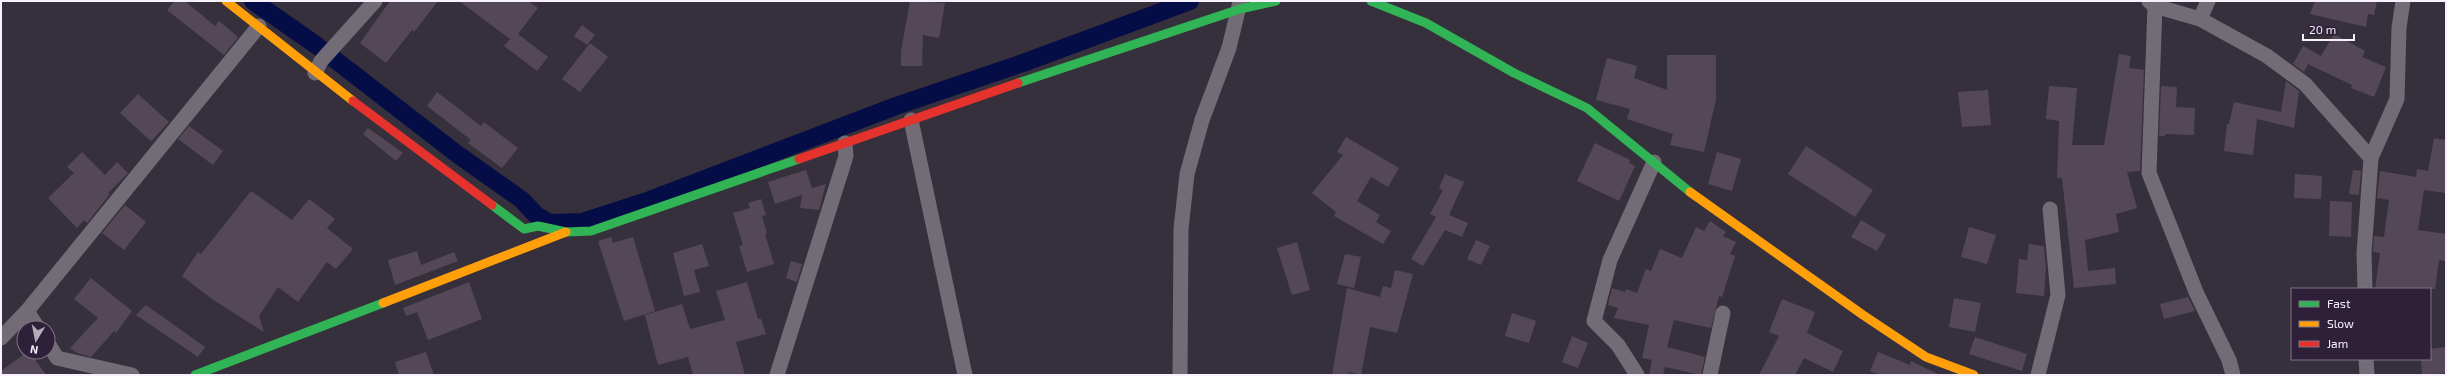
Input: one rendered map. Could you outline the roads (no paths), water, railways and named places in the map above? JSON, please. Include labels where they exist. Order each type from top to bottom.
[{"type":"street","points":[[226,1],[318,67],[524,229],[538,226],[566,232],[591,231],[1240,5],[1276,1]]},
{"type":"street","points":[[318,67],[331,48],[375,1]]},
{"type":"street","points":[[1370,1],[1426,23],[1514,73],[1587,108],[1698,198],[1876,323],[1926,357],[1974,375]]},
{"type":"street","points":[[2200,19],[2208,1]]},
{"type":"street","points":[[2365,288],[2364,253],[2371,158],[2397,99],[2399,28],[2403,1]]},
{"type":"street","points":[[2233,375],[2229,360],[2196,292],[2149,173],[2152,4],[2200,19],[2267,56],[2305,84],[2371,158]]},
{"type":"street","points":[[1180,375],[1181,229],[1187,174],[1240,5]]},
{"type":"street","points":[[1,338],[27,311],[259,26]]},
{"type":"street","points":[[911,120],[965,375]]},
{"type":"street","points":[[777,375],[846,156],[845,143]]},
{"type":"street","points":[[1637,375],[1618,344],[1594,321],[1610,260],[1654,162]]},
{"type":"street","points":[[2038,375],[2058,295],[2050,209]]},
{"type":"street","points":[[195,375],[566,232]]},
{"type":"street","points":[[27,311],[33,320]]},
{"type":"street","points":[[1710,375],[1724,313]]},
{"type":"street","points":[[56,355],[58,358],[132,375]]},
{"type":"street","points":[[2366,360],[2367,375]]},
{"type":"waterway","points":[[253,1],[316,45],[457,154],[522,200],[536,215],[549,223],[582,222],[650,200],[896,106],[1023,63],[1190,1]]}]
